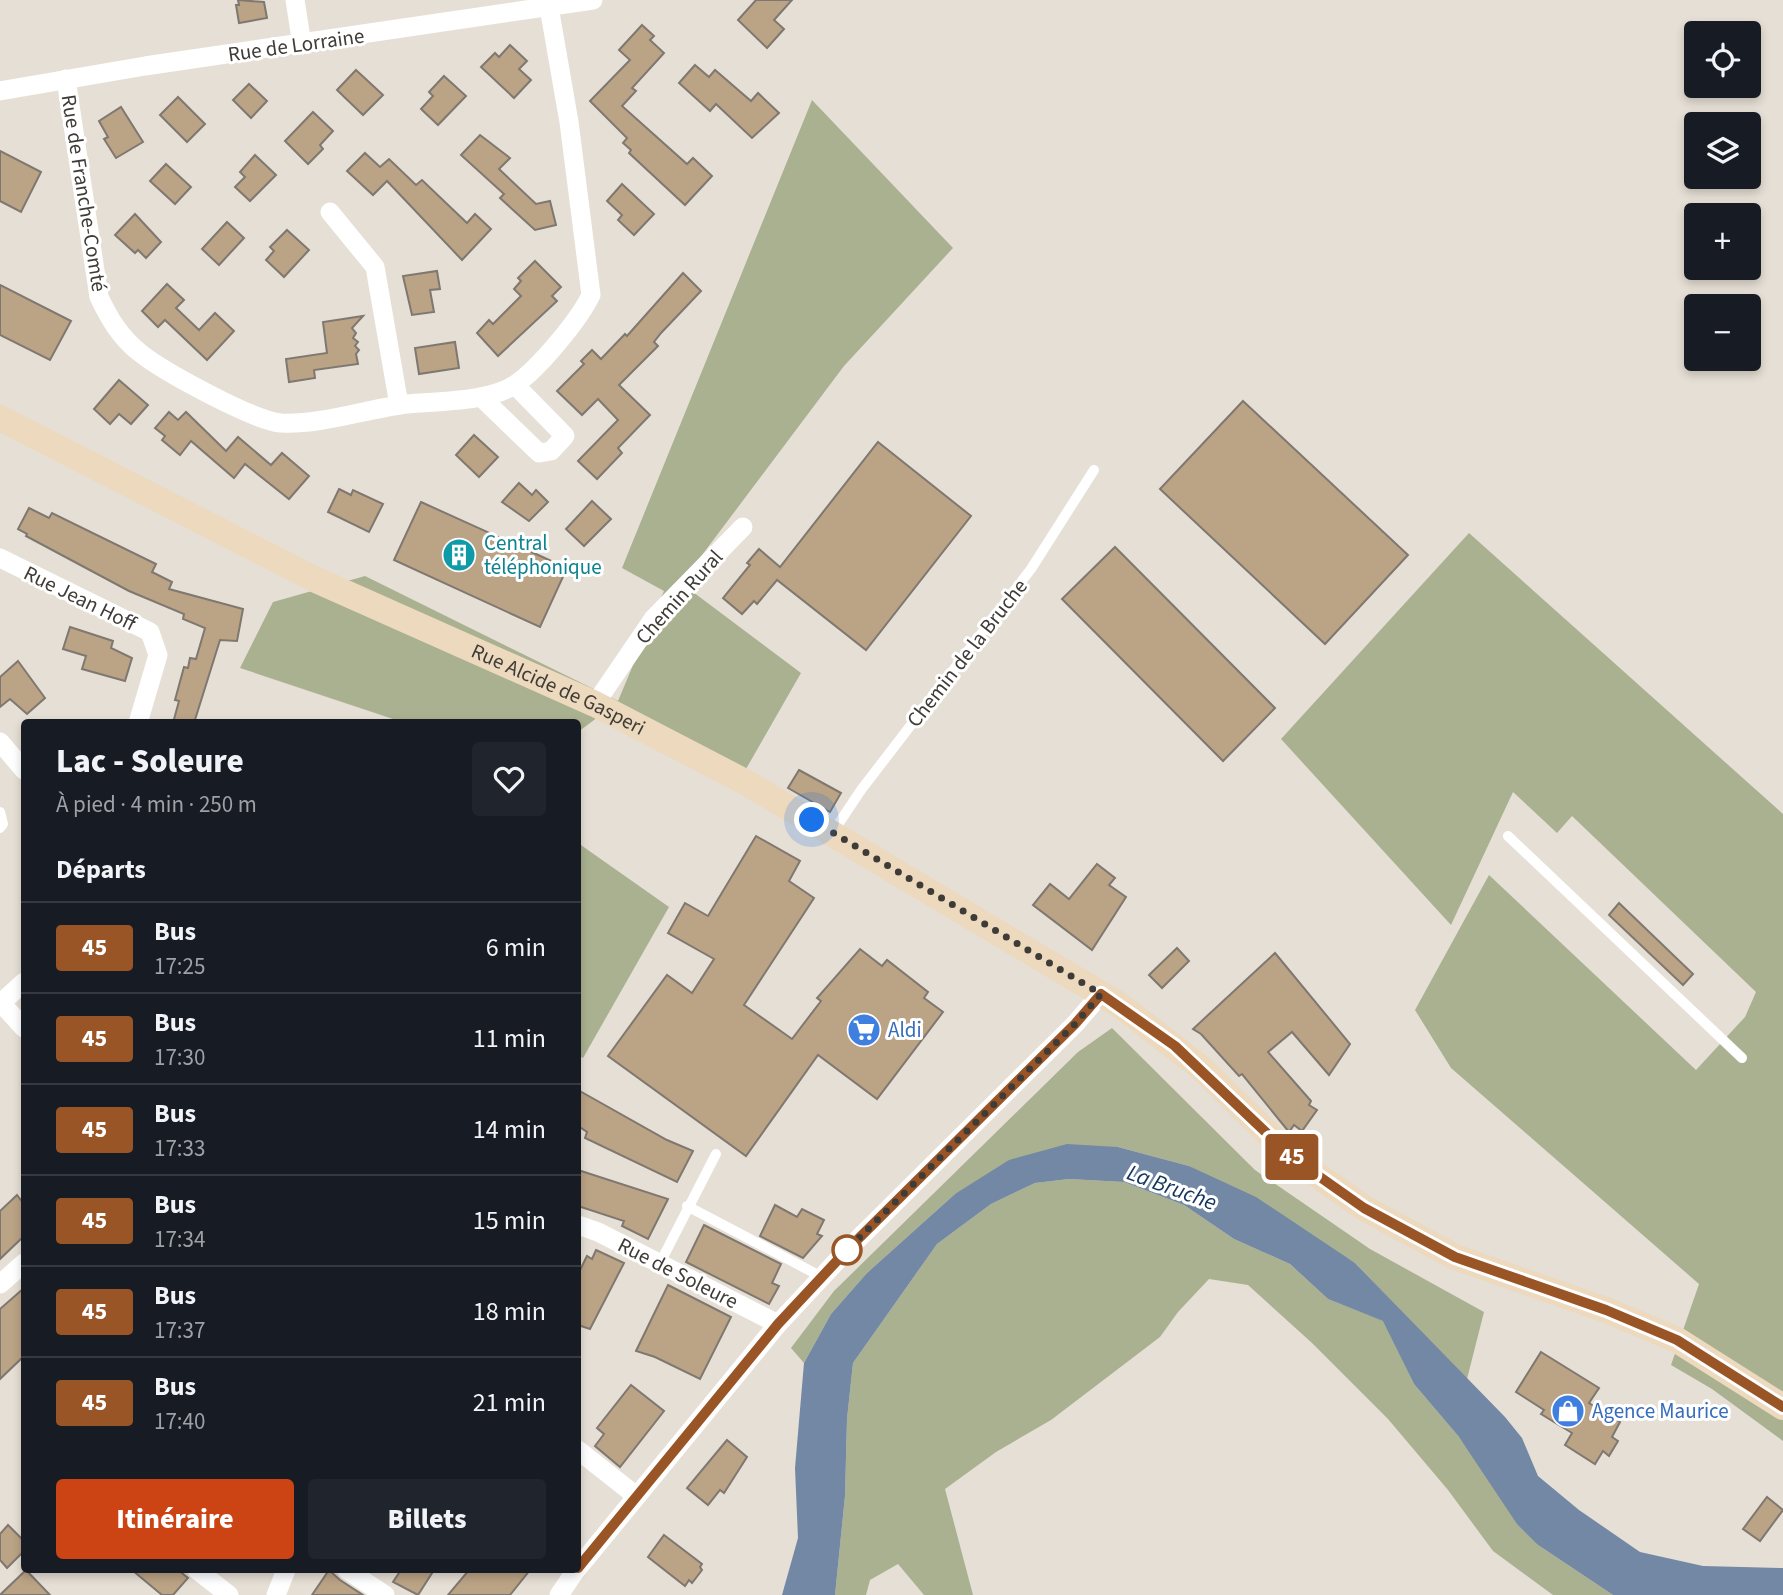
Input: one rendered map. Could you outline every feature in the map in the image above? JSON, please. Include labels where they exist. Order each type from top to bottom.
[{"type":"main road","name":"Rue Alcide de Gasperi","points":[[0,418],[314,579],[594,704],[747,783],[1101,994],[1175,1046],[1293,1158],[1364,1208],[1455,1257],[1606,1310],[1677,1340],[1783,1407]]},
{"type":"street","points":[[295,0],[302,45]]},
{"type":"street","name":"Rue de Lorraine","points":[[0,91],[593,0]]},
{"type":"street","name":"Rue de Franche-Comté","points":[[66,79],[99,297],[112,325],[139,352],[185,380],[270,421],[307,422],[399,405],[481,397],[515,385],[580,318],[591,296],[569,122],[550,7]]},
{"type":"street","points":[[330,212],[375,267],[399,405]]},
{"type":"street","points":[[481,397],[539,453],[551,451],[565,436],[515,385]]},
{"type":"street","name":"Chemin Rural","points":[[594,704],[653,619],[743,527]]},
{"type":"street","name":"Rue Jean Hoff","points":[[0,558],[150,632],[158,655],[139,719]]},
{"type":"street","points":[[3,751],[21,767]]},
{"type":"street","points":[[21,985],[1,1003],[21,1025]]},
{"type":"street","points":[[581,1564],[778,1324],[1075,1024],[1101,994]]},
{"type":"street","name":"Rue de Soleure","points":[[581,1225],[778,1324]]},
{"type":"street","points":[[0,1284],[21,1266]]},
{"type":"street","points":[[581,1452],[635,1495]]},
{"type":"street","points":[[201,1573],[229,1595]]},
{"type":"street","points":[[276,1595],[285,1573]]},
{"type":"street","points":[[352,1573],[385,1595]]},
{"type":"street","points":[[559,1595],[574,1573]]},
{"type":"lane","name":"Chemin de la Bruche","points":[[833,832],[861,790],[1031,569],[1094,470]]},
{"type":"lane","points":[[0,813],[3,824],[0,828]]},
{"type":"lane","points":[[1508,836],[1742,1058]]},
{"type":"lane","points":[[660,1263],[716,1154]]},
{"type":"lane","points":[[687,1206],[822,1277]]},
{"type":"green space","points":[[812,100],[953,248],[844,366],[681,583],[801,673],[746,769],[618,702],[581,730],[581,719],[393,719],[240,668],[273,602],[365,576],[618,701],[664,591],[622,568]]},
{"type":"green space","points":[[1469,533],[1783,814],[1783,1441],[1712,1389],[1671,1365],[1699,1284],[1451,1068],[1415,1010],[1489,875],[1696,1070],[1745,1017],[1756,992],[1572,816],[1557,833],[1513,792],[1451,925],[1281,739]]},
{"type":"green space","points":[[581,845],[669,907],[583,1058],[581,1057]]},
{"type":"green space","points":[[1112,1028],[1255,1170],[1370,1249],[1484,1312],[1467,1379],[1355,1263],[1189,1166],[1118,1147],[955,1194],[867,1273],[831,1314],[804,1363],[791,1348],[834,1291],[1078,1052]]},
{"type":"green space","points":[[1069,1179],[1124,1182],[1184,1205],[1234,1239],[1290,1264],[1328,1299],[1384,1321],[1414,1384],[1459,1437],[1538,1545],[1613,1595],[1553,1595],[1493,1551],[1448,1490],[1388,1419],[1312,1343],[1248,1285],[1209,1279],[1178,1312],[1160,1337],[1051,1420],[996,1452],[945,1489],[973,1595],[924,1595],[898,1564],[870,1580],[866,1595],[835,1595],[845,1496],[847,1419],[853,1363],[937,1244],[991,1204],[1035,1183]]},
{"type":"water","name":"La Bruche","points":[[1067,1144],[1118,1147],[1189,1166],[1256,1197],[1355,1263],[1505,1417],[1522,1438],[1538,1476],[1579,1510],[1640,1552],[1703,1566],[1783,1568],[1783,1595],[1613,1595],[1538,1545],[1517,1524],[1459,1437],[1414,1384],[1383,1321],[1328,1299],[1290,1264],[1234,1239],[1184,1205],[1124,1182],[1069,1179],[1035,1183],[991,1204],[937,1244],[853,1363],[847,1419],[845,1496],[835,1595],[782,1595],[798,1538],[795,1468],[804,1363],[831,1314],[867,1273],[955,1194],[1009,1160]]},
{"type":"building","points":[[238,0],[264,2],[267,18],[239,23],[236,5],[239,5]]},
{"type":"building","points":[[756,0],[792,0],[774,20],[784,29],[767,48],[738,20]]},
{"type":"building","points":[[642,25],[654,36],[650,40],[664,53],[632,88],[636,91],[622,106],[687,164],[693,158],[712,176],[685,205],[629,153],[631,150],[623,143],[627,138],[590,101],[630,60],[619,50]]},
{"type":"building","points":[[510,45],[527,61],[519,69],[531,80],[514,98],[481,67],[495,53],[499,57]]},
{"type":"building","points":[[695,65],[709,77],[715,70],[751,101],[758,93],[779,113],[752,138],[716,104],[710,111],[679,83]]},
{"type":"building","points":[[356,70],[383,95],[363,115],[337,90]]},
{"type":"building","points":[[444,76],[466,96],[438,125],[421,109],[433,96],[429,92]]},
{"type":"building","points":[[249,84],[267,101],[251,118],[233,100]]},
{"type":"building","points":[[178,97],[205,124],[187,142],[160,115]]},
{"type":"building","points":[[121,107],[143,142],[116,158],[104,139],[108,137],[99,121]]},
{"type":"building","points":[[313,112],[333,131],[320,145],[323,149],[308,164],[285,141]]},
{"type":"building","points":[[480,135],[510,158],[499,169],[536,204],[550,201],[556,225],[535,230],[500,198],[504,194],[461,155]]},
{"type":"building","points":[[0,151],[41,172],[21,212],[0,201]]},
{"type":"building","points":[[365,153],[380,167],[389,159],[416,185],[422,180],[467,223],[475,214],[491,229],[462,260],[387,181],[373,195],[347,171]]},
{"type":"building","points":[[255,155],[276,175],[250,201],[235,187],[245,177],[240,172]]},
{"type":"building","points":[[166,164],[191,187],[175,204],[150,181]]},
{"type":"building","points":[[622,184],[654,214],[634,235],[618,220],[622,215],[607,201]]},
{"type":"building","points":[[135,214],[161,242],[146,258],[138,250],[135,253],[115,235]]},
{"type":"building","points":[[227,222],[244,238],[219,265],[202,249]]},
{"type":"building","points":[[287,230],[309,250],[284,277],[266,260],[274,251],[270,247]]},
{"type":"building","points":[[535,261],[561,287],[552,296],[557,301],[498,356],[477,333],[489,320],[493,324],[521,296],[514,289],[521,281],[518,278]]},
{"type":"building","points":[[437,271],[440,289],[430,290],[434,312],[412,315],[403,276]]},
{"type":"building","points":[[683,273],[701,291],[661,333],[654,342],[658,346],[619,385],[650,415],[618,448],[622,453],[597,479],[578,461],[618,420],[598,399],[582,415],[557,391],[584,364],[581,361],[592,350],[601,359],[625,334],[627,336]]},
{"type":"building","points":[[167,284],[184,300],[176,308],[199,330],[215,313],[234,331],[207,360],[165,320],[158,327],[142,311]]},
{"type":"building","points":[[0,285],[71,321],[50,360],[0,335]]},
{"type":"building","points":[[363,316],[352,328],[356,333],[353,338],[358,342],[355,346],[359,350],[356,354],[358,364],[314,370],[315,378],[289,382],[286,359],[327,353],[323,322]]},
{"type":"building","points":[[455,342],[459,368],[419,374],[415,348]]},
{"type":"building","points":[[119,380],[148,405],[131,424],[119,414],[110,424],[94,409]]},
{"type":"building","points":[[1243,401],[1408,555],[1325,644],[1160,489]]},
{"type":"building","points":[[169,412],[178,420],[186,412],[226,451],[238,437],[271,465],[282,453],[309,476],[289,499],[245,464],[234,478],[191,441],[180,455],[162,440],[165,436],[155,428]]},
{"type":"building","points":[[474,435],[498,457],[479,477],[456,455]]},
{"type":"building","points":[[878,442],[971,516],[866,650],[777,580],[757,604],[754,601],[742,614],[723,598],[750,565],[747,563],[759,549],[780,567]]},
{"type":"building","points":[[519,483],[532,495],[536,490],[548,502],[529,521],[502,502]]},
{"type":"building","points":[[339,489],[351,495],[353,490],[383,504],[369,532],[328,512]]},
{"type":"building","points":[[592,501],[611,519],[584,546],[566,529]]},
{"type":"building","name":"Central téléphonique","points":[[421,502],[567,568],[540,627],[394,560]]},
{"type":"building","points":[[29,508],[49,518],[52,513],[156,564],[152,572],[172,582],[169,589],[243,609],[237,641],[220,640],[195,719],[174,719],[179,701],[175,700],[184,667],[188,668],[190,658],[196,659],[205,628],[183,619],[184,614],[129,591],[26,536],[27,534],[18,529]]},
{"type":"building","points":[[1115,547],[1275,708],[1223,761],[1062,599]]},
{"type":"building","points":[[70,627],[113,641],[111,648],[132,658],[125,681],[82,669],[86,656],[63,649]]},
{"type":"building","points":[[18,661],[45,698],[27,714],[10,699],[0,707],[0,677]]},
{"type":"building","points":[[799,770],[841,793],[830,812],[788,788]]},
{"type":"building","points":[[756,836],[800,861],[789,881],[814,898],[744,1005],[792,1039],[821,1001],[817,998],[860,949],[882,966],[887,960],[928,992],[924,998],[943,1012],[877,1099],[818,1055],[746,1156],[608,1056],[667,975],[692,993],[714,959],[668,933],[685,903],[708,916]]},
{"type":"building","points":[[1097,864],[1115,878],[1109,885],[1126,897],[1092,950],[1033,905],[1050,884],[1069,899]]},
{"type":"building","points":[[1619,903],[1693,974],[1683,985],[1609,915]]},
{"type":"building","points":[[1177,948],[1189,961],[1162,988],[1149,975]]},
{"type":"building","points":[[1275,953],[1350,1044],[1329,1075],[1292,1032],[1268,1052],[1311,1101],[1309,1105],[1317,1110],[1302,1131],[1294,1125],[1289,1132],[1242,1074],[1239,1076],[1201,1034],[1193,1029]]},
{"type":"building","points":[[581,1092],[667,1140],[693,1151],[677,1182],[585,1138],[587,1132],[581,1128]]},
{"type":"building","points":[[581,1171],[668,1199],[648,1239],[622,1226],[624,1221],[581,1207]]},
{"type":"building","points":[[17,1195],[21,1200],[21,1239],[0,1259],[0,1211]]},
{"type":"building","points":[[775,1205],[797,1217],[802,1209],[824,1220],[817,1234],[822,1236],[803,1258],[760,1236]]},
{"type":"building","points":[[704,1225],[781,1264],[772,1283],[779,1286],[769,1304],[686,1262]]},
{"type":"building","points":[[596,1250],[624,1263],[590,1329],[581,1326],[581,1268],[587,1256],[592,1259]]},
{"type":"building","points":[[668,1285],[731,1317],[700,1379],[655,1357],[636,1351]]},
{"type":"building","points":[[21,1291],[21,1359],[0,1379],[0,1309]]},
{"type":"building","points":[[1541,1352],[1599,1388],[1589,1403],[1620,1422],[1612,1437],[1618,1441],[1609,1456],[1603,1451],[1595,1464],[1565,1445],[1572,1433],[1541,1414],[1544,1410],[1516,1392]]},
{"type":"building","points":[[631,1385],[664,1411],[620,1467],[595,1446],[604,1434],[597,1428]]},
{"type":"building","points":[[727,1440],[747,1457],[724,1493],[720,1490],[708,1505],[687,1488]]},
{"type":"building","points":[[1767,1497],[1783,1510],[1760,1541],[1743,1529]]},
{"type":"building","points":[[8,1525],[21,1538],[21,1554],[7,1568],[0,1560],[0,1534]]},
{"type":"building","points":[[664,1535],[702,1564],[702,1570],[692,1583],[689,1580],[685,1586],[648,1557]]},
{"type":"building","points":[[23,1573],[29,1573],[50,1595],[0,1595]]},
{"type":"building","points":[[136,1573],[182,1573],[188,1578],[173,1595],[162,1595]]},
{"type":"building","points":[[327,1573],[332,1573],[363,1595],[312,1595]]},
{"type":"building","points":[[399,1573],[432,1573],[418,1595],[393,1582]]},
{"type":"building","points":[[466,1573],[528,1573],[510,1595],[448,1595]]},
{"type":"bus line","name":"45","points":[[581,1564],[674,1447],[778,1324],[848,1249],[1075,1024],[1101,994],[1175,1046],[1293,1158],[1364,1208],[1455,1257],[1490,1272],[1606,1310],[1677,1340],[1735,1374],[1783,1407]]},
{"type":"place","name":"Central téléphonique","points":[[459,555]]},
{"type":"place","name":"Aldi","points":[[864,1030]]},
{"type":"place","name":"Agence Maurice","points":[[1568,1411]]},
{"type":"route","points":[[812,820],[1101,994],[1075,1024],[847,1250]]}]
